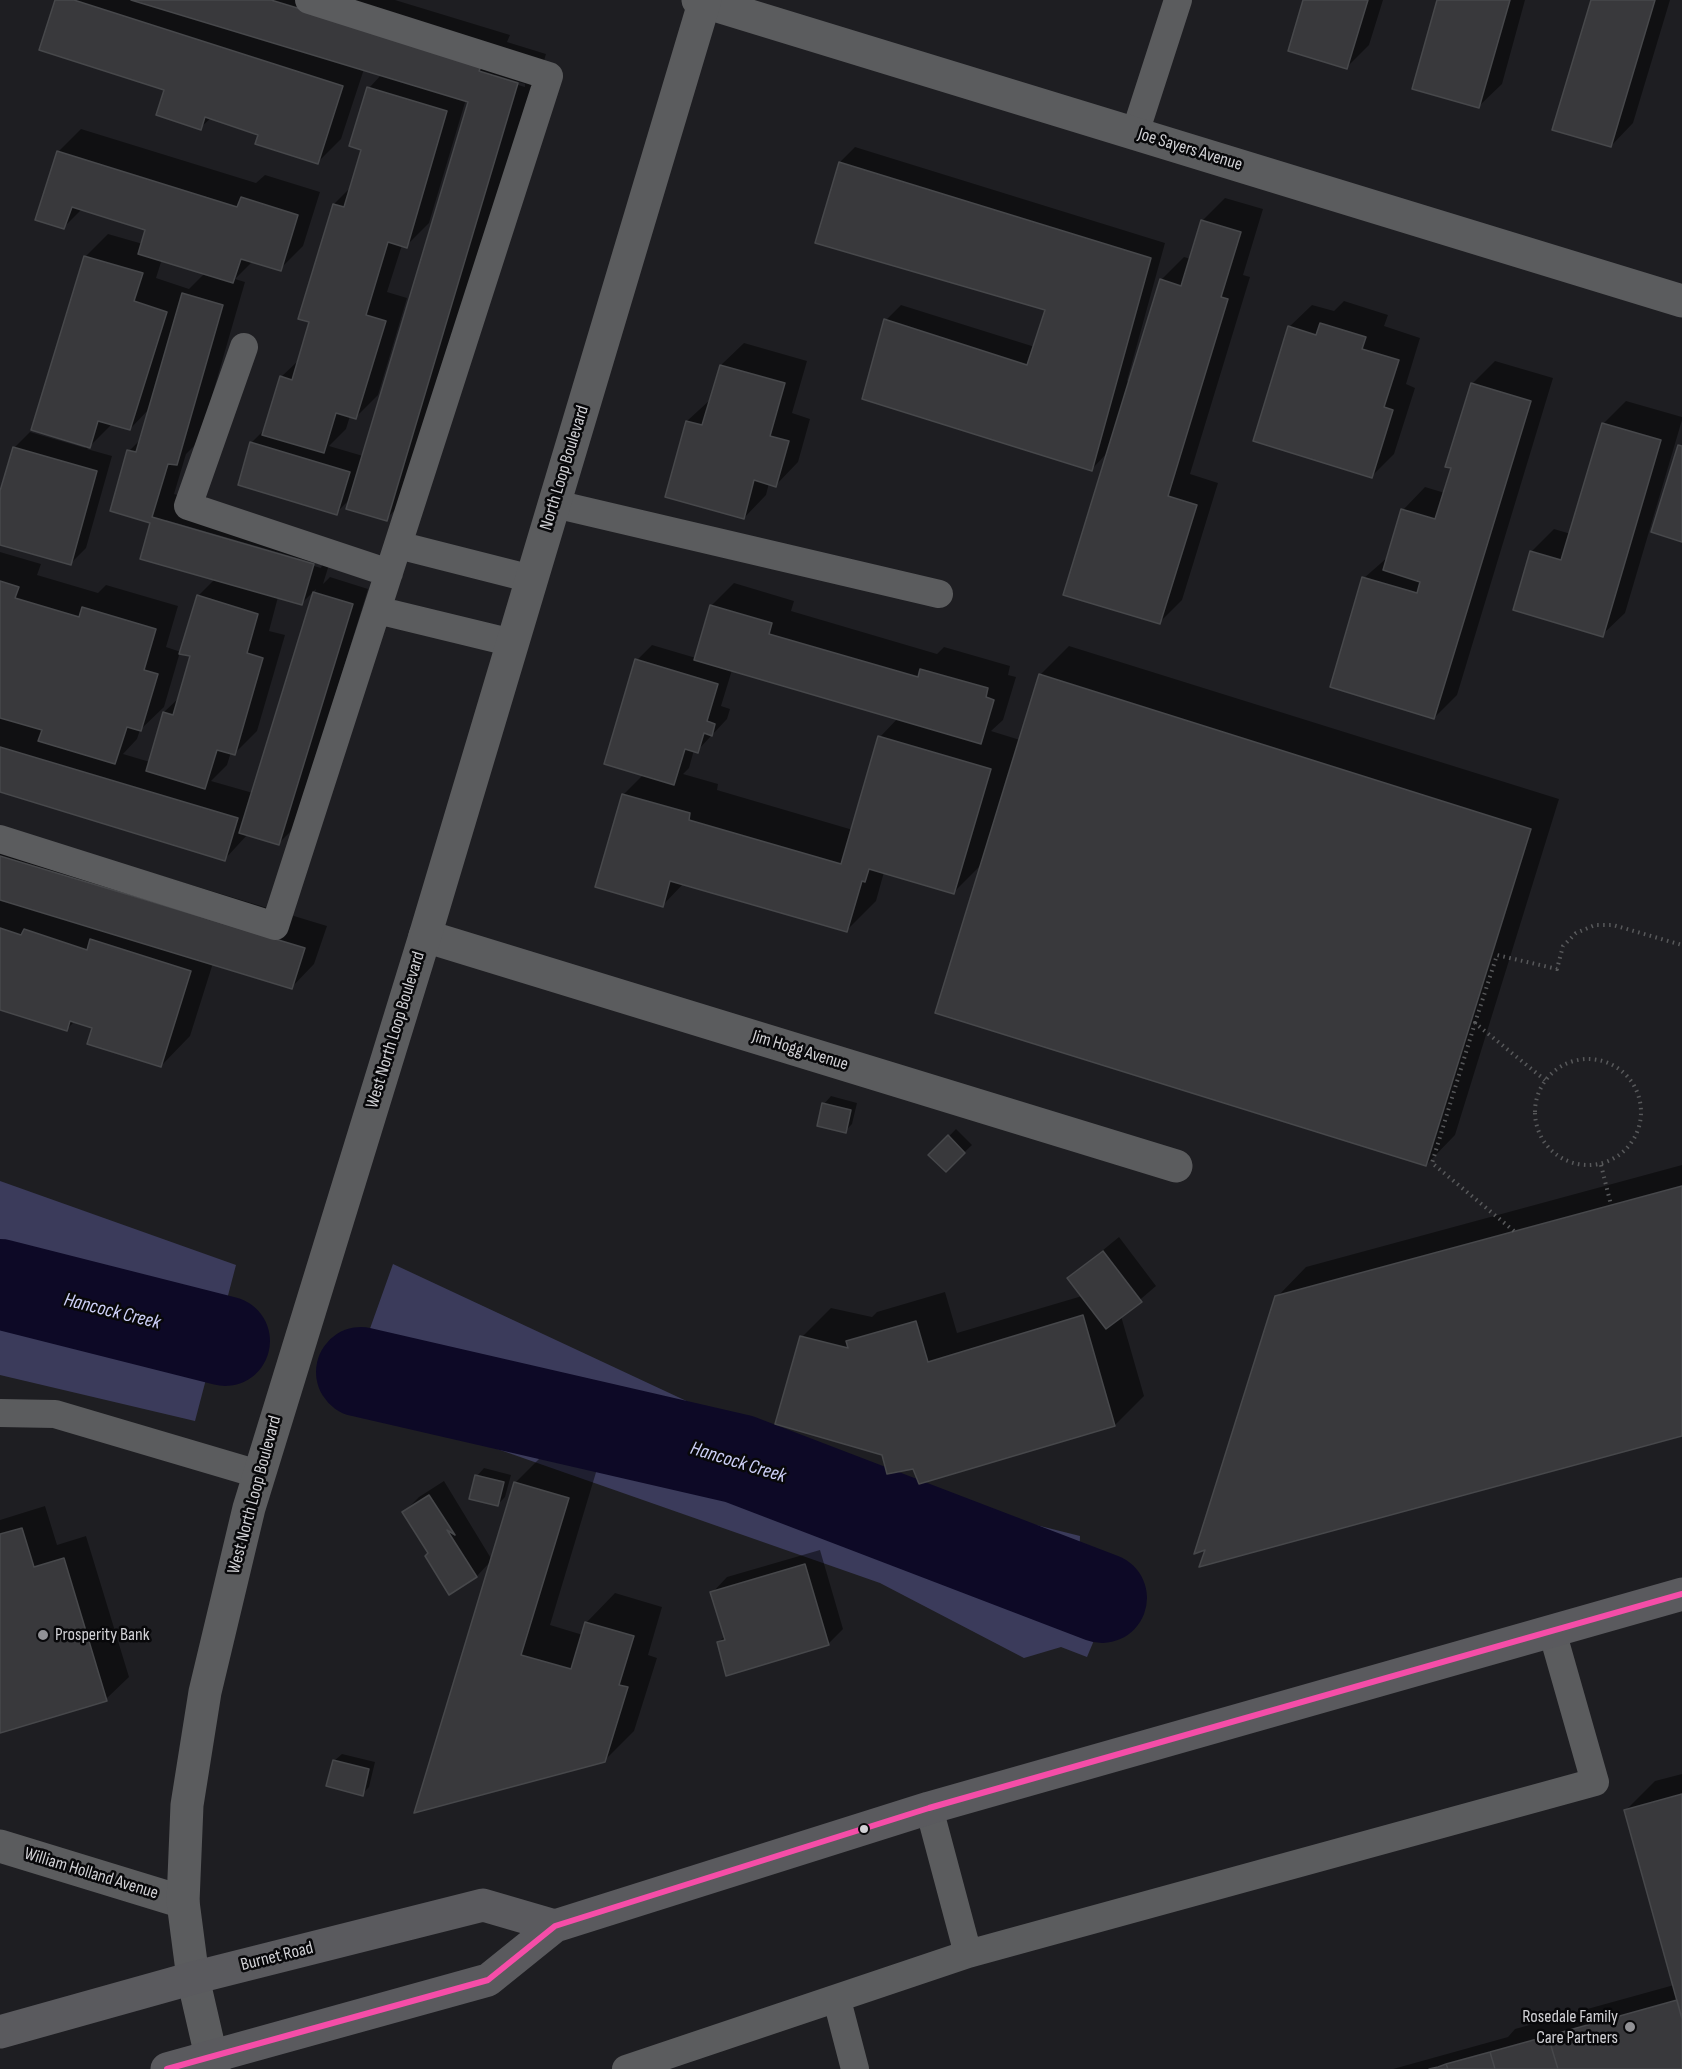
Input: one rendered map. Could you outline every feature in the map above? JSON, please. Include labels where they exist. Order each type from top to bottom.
[{"type":"main road","points":[[167,2069],[213,2063],[488,1980],[555,1926],[929,1808],[1682,1594]]},
{"type":"main road","name":"Burnet Road","points":[[0,2032],[193,1978],[483,1905],[555,1926]]},
{"type":"street","name":"Joe Sayers Avenue","points":[[703,1],[1682,301]]},
{"type":"street","name":"North Loop Boulevard","points":[[425,936],[703,1]]},
{"type":"street","name":"Jim Hogg Avenue","points":[[425,936],[1176,1166]]},
{"type":"street","name":"West North Loop Boulevard","points":[[213,2063],[193,1978],[183,1902],[187,1805],[205,1692],[258,1474],[425,936]]},
{"type":"street","name":"William Holland Avenue","points":[[0,1846],[183,1902]]},
{"type":"lane","points":[[0,839],[275,926],[549,76],[362,8],[309,0]]},
{"type":"lane","points":[[1135,133],[1178,0]]},
{"type":"lane","points":[[244,347],[188,506],[389,573]]},
{"type":"lane","points":[[555,504],[939,594]]},
{"type":"lane","points":[[398,545],[531,579]]},
{"type":"lane","points":[[377,610],[513,643]]},
{"type":"lane","points":[[0,1413],[55,1414],[258,1474]]},
{"type":"lane","points":[[626,2069],[837,2000],[968,1954],[1595,1782],[1552,1631]]},
{"type":"lane","points":[[929,1808],[968,1954]]},
{"type":"lane","points":[[837,2000],[855,2069]]},
{"type":"path","points":[[1514,1231],[1432,1163],[1497,955],[1557,969],[1563,946],[1576,933],[1595,925],[1613,925],[1682,945]]},
{"type":"path","points":[[1475,1023],[1545,1080]]},
{"type":"path","points":[[1590,1058],[1607,1062],[1622,1070],[1633,1083],[1640,1098],[1642,1116],[1638,1132],[1630,1147],[1617,1158],[1601,1165],[1583,1166],[1564,1161],[1550,1150],[1540,1135],[1535,1117],[1536,1099],[1545,1080],[1556,1069],[1572,1060],[1590,1058]]},
{"type":"path","points":[[1601,1165],[1611,1204]]},
{"type":"shaded area","points":[[0,1181],[236,1265],[195,1421],[0,1375]]},
{"type":"shaded area","points":[[393,1264],[755,1433],[916,1495],[1080,1536],[1079,1561],[1118,1583],[1087,1657],[1061,1647],[1024,1658],[880,1583],[346,1396]]},
{"type":"building","points":[[55,0],[74,0],[343,86],[318,164],[255,144],[258,135],[205,117],[201,130],[156,115],[164,90],[39,50]]},
{"type":"building","points":[[131,0],[271,0],[482,64],[479,71],[518,83],[387,521],[346,509],[468,102]]},
{"type":"building","points":[[1303,0],[1368,0],[1347,69],[1288,51]]},
{"type":"building","points":[[1437,0],[1510,0],[1479,108],[1412,89]]},
{"type":"building","points":[[1591,0],[1655,0],[1611,147],[1552,130]]},
{"type":"building","points":[[367,87],[447,111],[407,248],[388,242],[366,315],[386,321],[356,419],[336,413],[324,453],[262,435],[280,376],[292,380],[309,322],[298,319],[333,204],[344,207],[361,150],[349,146]]},
{"type":"building","points":[[57,151],[237,207],[241,197],[298,215],[281,271],[241,259],[233,283],[138,254],[145,230],[72,207],[64,229],[35,220]]},
{"type":"building","points":[[839,162],[1151,258],[1092,471],[862,399],[884,319],[1027,365],[1045,310],[815,243]]},
{"type":"building","points":[[1201,220],[1241,232],[1221,297],[1228,299],[1168,496],[1197,505],[1160,624],[1063,595],[1160,279],[1181,286]]},
{"type":"building","points":[[84,256],[143,273],[134,301],[167,312],[130,430],[98,421],[90,448],[31,430]]},
{"type":"building","points":[[182,293],[223,305],[177,465],[168,464],[152,517],[314,564],[302,605],[140,559],[150,523],[110,511],[127,450],[136,452]]},
{"type":"building","points":[[1320,323],[1366,337],[1362,349],[1399,360],[1384,407],[1393,410],[1372,478],[1253,441],[1288,326],[1316,335]]},
{"type":"building","points":[[720,365],[785,383],[770,436],[789,441],[776,487],[754,480],[744,519],[665,497],[686,421],[702,425]]},
{"type":"building","points":[[1471,383],[1531,401],[1434,719],[1330,687],[1362,577],[1417,593],[1420,582],[1383,570],[1401,509],[1435,519],[1451,468],[1445,467]]},
{"type":"building","points":[[1602,423],[1661,440],[1603,637],[1513,610],[1530,551],[1561,560]]},
{"type":"building","points":[[250,442],[350,472],[337,515],[238,485]]},
{"type":"building","points":[[1678,445],[1682,446],[1682,542],[1651,532]]},
{"type":"building","points":[[13,447],[97,471],[71,565],[0,545],[0,491]]},
{"type":"building","points":[[0,581],[19,587],[15,598],[79,617],[82,607],[156,629],[144,670],[158,674],[141,731],[127,727],[115,764],[38,741],[42,730],[0,718]]},
{"type":"building","points":[[313,592],[353,604],[279,845],[239,833]]},
{"type":"building","points":[[197,595],[258,614],[247,653],[263,658],[235,755],[217,750],[205,789],[146,771],[163,712],[173,715],[190,656],[179,654]]},
{"type":"building","points":[[710,605],[772,623],[769,634],[918,677],[920,669],[988,688],[986,697],[994,700],[981,744],[694,660]]},
{"type":"building","points":[[635,659],[718,684],[707,721],[715,724],[712,736],[704,733],[698,753],[685,749],[674,785],[604,764]]},
{"type":"building","points":[[1039,674],[1531,829],[1426,1166],[935,1013]]},
{"type":"building","points":[[878,736],[991,769],[954,894],[869,869],[865,882],[862,881],[847,932],[670,881],[663,907],[595,887],[622,794],[690,813],[689,820],[841,864]]},
{"type":"building","points":[[0,747],[238,818],[225,861],[0,792]]},
{"type":"building","points":[[0,856],[305,948],[292,989],[0,900]]},
{"type":"building","points":[[0,928],[21,935],[24,929],[87,950],[90,939],[191,971],[161,1067],[87,1044],[92,1028],[70,1021],[67,1031],[0,1010]]},
{"type":"building","points":[[822,1103],[851,1110],[846,1133],[817,1126]]},
{"type":"building","points":[[948,1135],[965,1153],[946,1172],[928,1155]]},
{"type":"building","points":[[1682,1186],[1682,1436],[1199,1567],[1205,1550],[1194,1554],[1275,1296]]},
{"type":"building","points":[[1103,1251],[1142,1302],[1106,1329],[1067,1278]]},
{"type":"building","points":[[1083,1315],[1115,1426],[919,1484],[913,1469],[887,1474],[882,1455],[775,1424],[800,1336],[848,1348],[846,1341],[916,1321],[928,1362]]},
{"type":"building","points":[[475,1475],[504,1482],[498,1506],[469,1499]]},
{"type":"building","points":[[514,1482],[569,1498],[521,1655],[571,1669],[585,1622],[634,1636],[619,1685],[628,1687],[605,1762],[414,1813]]},
{"type":"building","points":[[429,1495],[455,1535],[447,1530],[477,1577],[449,1595],[425,1556],[428,1553],[402,1512]]},
{"type":"building","name":"Prosperity Bank","points":[[22,1528],[34,1567],[64,1558],[107,1701],[0,1733],[0,1534]]},
{"type":"building","points":[[805,1564],[829,1645],[726,1676],[717,1642],[725,1640],[710,1592]]},
{"type":"building","points":[[333,1760],[369,1769],[363,1796],[326,1786]]},
{"type":"building","points":[[1682,1794],[1682,2019],[1624,1810]]},
{"type":"building","name":"Rosedale Family Care Partners","points":[[1677,2000],[1682,2019],[1682,2069],[1558,2069],[1548,2036]]},
{"type":"building","points":[[1548,2036],[1558,2069],[1495,2069],[1490,2052]]},
{"type":"building","points":[[1490,2052],[1495,2069],[1448,2069],[1446,2064]]},
{"type":"building","points":[[1446,2064],[1448,2069],[1429,2069],[1438,2067]]},
{"type":"waterway","name":"Hancock Creek","points":[[0,1284],[225,1341]]},
{"type":"waterway","name":"Hancock Creek","points":[[361,1372],[739,1459],[1102,1598]]},
{"type":"transit line","points":[[167,2069],[488,1980],[555,1926],[929,1808],[1682,1594]]},
{"type":"place","name":"Prosperity Bank","points":[[43,1635]]},
{"type":"place","name":"Rosedale Family Care Partners","points":[[1630,2027]]}]
